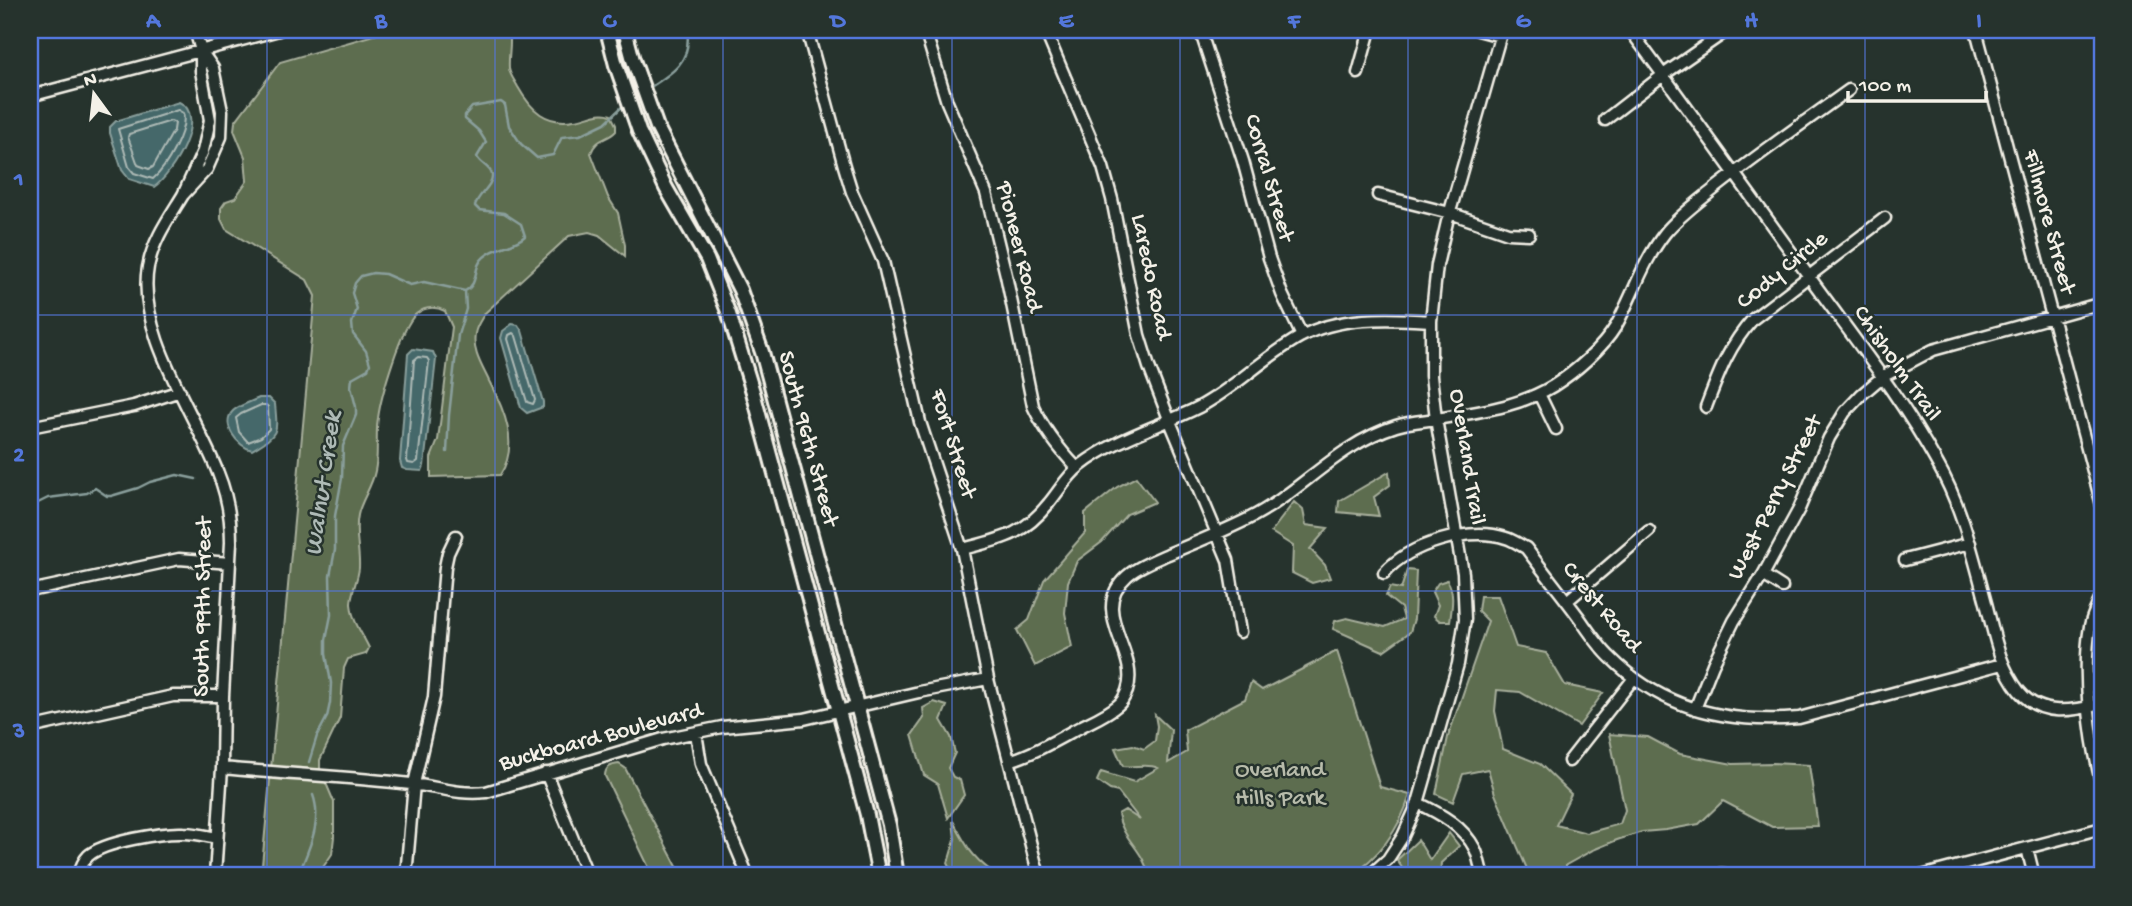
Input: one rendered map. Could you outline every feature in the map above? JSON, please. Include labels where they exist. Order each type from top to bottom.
[{"type":"main road","name":"South 96th Street","points":[[607,30],[639,131],[666,188],[707,259],[729,314],[867,815],[879,876]]},
{"type":"main road","name":"South 96th Street","points":[[625,30],[657,127],[740,290],[762,352],[889,825],[897,876]]},
{"type":"street","points":[[195,30],[201,51]]},
{"type":"street","points":[[30,96],[279,30]]},
{"type":"street","name":"Fort Street","points":[[807,30],[848,179],[883,261],[920,422],[962,549],[988,679],[1039,876]]},
{"type":"street","name":"Pioneer Road","points":[[925,30],[947,102],[986,193],[1006,275],[1032,406],[1054,443],[1077,468]]},
{"type":"street","name":"Laredo Road","points":[[1045,30],[1103,167],[1139,335],[1169,419],[1228,559],[1240,632]]},
{"type":"street","name":"Corral Street","points":[[1200,30],[1243,162],[1269,258],[1302,336]]},
{"type":"street","points":[[1358,73],[1370,30]]},
{"type":"street","points":[[1478,30],[1501,33]]},
{"type":"street","name":"Chisholm Trail","points":[[1630,30],[1882,377],[1937,463],[1957,502],[2003,664],[2019,691],[2030,702],[2048,710],[2070,711],[2102,704]]},
{"type":"street","points":[[1605,120],[1728,30]]},
{"type":"street","name":"Fillmore Street","points":[[1976,30],[2102,505]]},
{"type":"street","name":"Overland Trail","points":[[1369,876],[1388,859],[1411,821],[1458,664],[1465,619],[1464,573],[1436,419],[1431,376],[1431,321],[1437,265],[1501,33]]},
{"type":"street","name":"South 99th Street","points":[[201,51],[201,71],[210,120],[202,151],[183,195],[156,240],[146,280],[150,320],[219,474],[231,520],[222,768],[215,876]]},
{"type":"street","points":[[1009,761],[1027,755],[1106,713],[1119,704],[1126,694],[1129,682],[1128,666],[1112,608],[1113,597],[1119,585],[1129,574],[1251,518],[1348,447],[1372,434],[1400,425],[1518,403],[1539,394],[1568,375],[1597,349],[1615,328],[1666,232],[1735,172],[1849,90]]},
{"type":"street","points":[[1378,195],[1450,213],[1508,233],[1529,234]]},
{"type":"street","name":"Cody Circle","points":[[1706,407],[1736,338],[1754,319],[1885,218]]},
{"type":"street","name":"West Perry Street","points":[[1695,709],[1734,621],[1763,575],[1798,509],[1829,438],[1845,412],[1882,377],[1933,350],[2102,303]]},
{"type":"street","points":[[962,549],[1003,539],[1026,528],[1077,468],[1108,446],[1199,407],[1302,336],[1325,327],[1350,322],[1431,321]]},
{"type":"street","points":[[30,427],[134,406],[180,391]]},
{"type":"street","points":[[1539,394],[1556,429]]},
{"type":"street","points":[[1567,601],[1648,531]]},
{"type":"street","name":"Crest Road","points":[[1384,573],[1406,554],[1431,544],[1485,534],[1507,538],[1526,548],[1610,658],[1634,678],[1675,702],[1735,719],[1765,721],[1798,718],[2003,664]]},
{"type":"street","points":[[406,876],[414,784],[434,697],[445,567],[456,536]]},
{"type":"street","points":[[1905,560],[1970,542]]},
{"type":"street","points":[[30,592],[179,559],[230,563]]},
{"type":"street","points":[[1763,575],[1782,587]]},
{"type":"street","points":[[2102,595],[2091,623],[2088,653],[2090,707],[2096,761],[2102,785]]},
{"type":"street","points":[[1569,761],[1634,678]]},
{"type":"street","name":"Buckboard Boulevard","points":[[222,768],[414,784],[470,794],[486,792],[663,739],[752,723],[804,719],[988,679]]},
{"type":"street","points":[[30,728],[173,696],[223,696]]},
{"type":"street","points":[[696,733],[701,764],[748,876]]},
{"type":"street","points":[[546,773],[588,876]]},
{"type":"street","points":[[1418,803],[1449,819],[1463,832],[1475,849],[1483,876]]},
{"type":"street","points":[[1921,876],[2102,828]]},
{"type":"street","points":[[79,876],[88,856],[108,846],[183,833],[217,838]]},
{"type":"street","points":[[2027,848],[2035,876]]},
{"type":"street","points":[[1711,876],[1742,876]]},
{"type":"green space","points":[[391,30],[509,30],[510,73],[523,95],[540,114],[564,121],[597,114],[611,115],[616,131],[596,144],[591,153],[608,197],[618,213],[625,256],[599,235],[589,232],[569,236],[485,313],[476,328],[476,352],[508,427],[509,452],[500,475],[431,477],[431,458],[438,440],[452,327],[445,311],[434,308],[420,311],[410,321],[392,363],[383,394],[377,424],[375,471],[359,509],[357,522],[359,568],[351,604],[355,621],[369,648],[366,654],[348,659],[344,668],[340,718],[320,760],[320,769],[334,802],[332,854],[317,876],[261,876],[315,296],[307,280],[226,229],[221,219],[221,208],[226,201],[235,198],[247,181],[245,157],[234,130],[235,122],[280,62]]},
{"type":"green space","points":[[1389,472],[1390,485],[1374,497],[1379,516],[1338,512],[1339,501]]},
{"type":"green space","points":[[1136,477],[1155,502],[1127,514],[1102,542],[1077,561],[1068,582],[1065,613],[1072,647],[1035,666],[1017,630],[1029,620],[1044,580],[1085,533],[1085,513],[1117,487]]},
{"type":"green space","points":[[1294,502],[1303,510],[1306,525],[1328,528],[1310,549],[1325,565],[1330,578],[1312,583],[1292,573],[1293,546],[1271,532]]},
{"type":"green space","points":[[1407,570],[1416,571],[1414,619],[1410,632],[1383,651],[1333,629],[1335,621],[1347,618],[1385,627],[1404,619],[1401,608],[1386,596],[1390,587],[1401,589]]},
{"type":"green space","points":[[1447,580],[1452,595],[1450,621],[1440,621],[1434,616],[1438,605],[1432,592],[1438,583]]},
{"type":"green space","points":[[1480,596],[1498,596],[1516,647],[1546,653],[1565,685],[1603,693],[1579,726],[1520,692],[1497,690],[1495,711],[1503,749],[1540,764],[1571,794],[1556,825],[1587,833],[1620,824],[1625,810],[1609,734],[1648,737],[1680,754],[1733,764],[1809,765],[1818,826],[1772,827],[1723,801],[1699,824],[1642,832],[1593,850],[1566,865],[1566,876],[1530,876],[1495,794],[1488,769],[1463,774],[1453,802],[1436,794],[1448,737],[1488,621],[1478,611]]},
{"type":"green space","name":"Overland Hills Park","points":[[1337,651],[1380,787],[1410,795],[1387,842],[1349,876],[1149,876],[1143,859],[1120,823],[1118,814],[1125,810],[1140,820],[1118,792],[1097,781],[1101,772],[1134,782],[1158,768],[1123,766],[1115,748],[1133,745],[1144,749],[1155,741],[1155,715],[1171,730],[1168,763],[1187,752],[1185,730],[1245,699],[1251,682],[1262,690]]},
{"type":"green space","points":[[934,702],[947,706],[941,720],[951,737],[955,753],[948,768],[953,777],[960,780],[964,795],[948,818],[938,784],[924,775],[912,735],[924,718],[923,708]]},
{"type":"green space","points":[[619,764],[625,768],[682,876],[653,876],[605,776],[609,767]]},
{"type":"green space","points":[[953,821],[973,854],[990,870],[990,876],[954,876],[948,863],[955,839]]},
{"type":"green space","points":[[1449,833],[1459,846],[1441,863],[1440,876],[1407,876],[1397,860],[1418,840],[1430,860]]},
{"type":"water","points":[[179,102],[187,109],[190,119],[189,131],[178,158],[154,187],[129,179],[122,170],[110,127],[116,121]]},
{"type":"water","points":[[512,324],[518,325],[522,331],[543,402],[543,407],[527,413],[521,408],[501,338],[503,331]]},
{"type":"water","points":[[413,349],[433,352],[436,359],[422,471],[402,468],[400,461],[408,354]]},
{"type":"water","points":[[259,398],[269,398],[275,404],[276,428],[271,437],[252,450],[236,440],[229,422],[233,411]]},
{"type":"waterway","name":"Walnut Creek","points":[[649,88],[666,77],[684,58],[688,41],[687,30]]},
{"type":"waterway","name":"Walnut Creek","points":[[309,762],[330,703],[331,683],[326,654],[331,615],[330,576],[335,550],[335,516],[342,478],[343,446],[356,415],[352,378],[368,369],[370,364],[366,351],[353,334],[352,323],[357,309],[352,293],[355,283],[361,276],[373,273],[385,274],[410,285],[424,282],[465,291],[473,284],[478,265],[484,257],[525,236],[521,224],[504,213],[479,210],[475,206],[492,175],[477,157],[486,142],[479,131],[465,119],[472,107],[501,102],[505,105],[509,126],[521,144],[537,158],[553,155],[562,137],[580,135],[605,123],[626,103]]},
{"type":"waterway","points":[[447,452],[458,335],[466,309],[465,291]]},
{"type":"waterway","points":[[30,507],[48,498],[87,493],[95,488],[111,496],[177,475],[196,479]]},
{"type":"waterway","name":"Walnut Creek","points":[[298,876],[315,826],[316,805],[313,795]]}]
